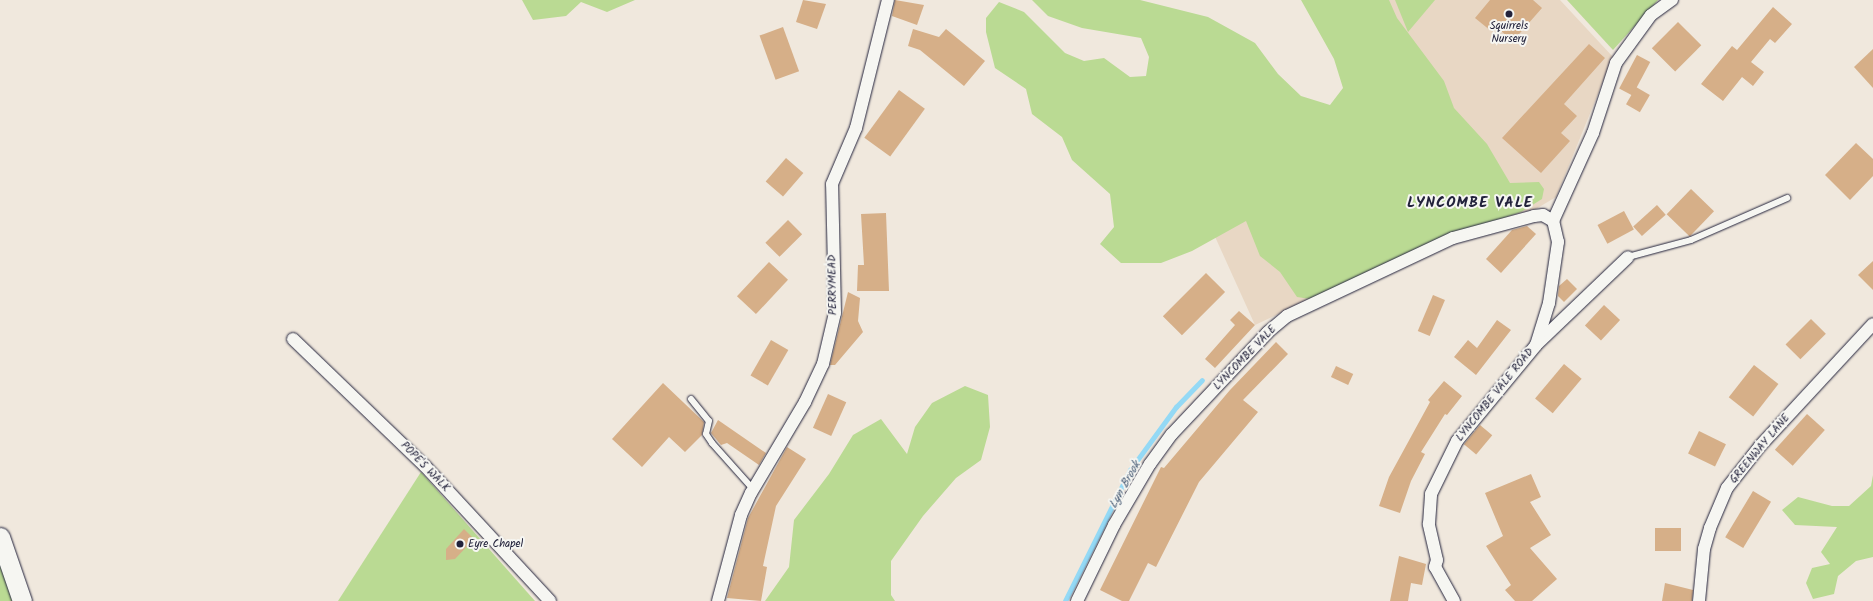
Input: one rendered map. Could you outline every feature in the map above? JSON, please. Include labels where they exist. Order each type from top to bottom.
[{"type":"main road","points":[[0,537],[22,601]]},
{"type":"street","name":"PERRYMEAD","points":[[718,601],[741,515],[753,489],[805,402],[823,364],[835,313],[832,184],[856,128],[888,0]]},
{"type":"street","points":[[1553,221],[1593,133],[1616,62],[1651,15],[1672,0]]},
{"type":"street","name":"LYNCOMBE VALE","points":[[1077,601],[1114,525],[1150,464],[1172,434],[1268,332],[1288,316],[1453,238],[1534,216],[1543,215],[1553,221]]},
{"type":"street","name":"LYNCOMBE VALE ROAD","points":[[1454,601],[1435,567],[1437,560],[1429,524],[1431,494],[1457,441],[1536,345],[1549,303],[1558,242],[1553,221]]},
{"type":"street","points":[[1536,345],[1628,257]]},
{"type":"street","name":"GREENWAY LANE","points":[[1699,601],[1706,542],[1727,488],[1760,446],[1873,324]]},
{"type":"street","name":"POPE'S WALK","points":[[293,339],[425,466],[550,601]]},
{"type":"lane","points":[[1628,257],[1691,240],[1787,198]]},
{"type":"lane","points":[[691,399],[709,420],[706,434],[712,443],[753,489]]},
{"type":"shaded area","points":[[1341,0],[1560,0],[1613,57],[1556,197],[1524,216],[1454,231],[1255,325],[1207,219],[1369,130]]},
{"type":"green space","points":[[522,0],[635,0],[607,12],[581,2],[566,16],[533,20]]},
{"type":"green space","points":[[1032,0],[1140,0],[1208,17],[1255,43],[1278,74],[1301,96],[1330,105],[1343,88],[1334,59],[1301,0],[1389,0],[1397,18],[1444,81],[1454,108],[1487,144],[1510,183],[1539,182],[1544,189],[1542,199],[1521,212],[1458,234],[1317,300],[1297,297],[1280,272],[1260,256],[1246,221],[1192,251],[1161,263],[1121,263],[1100,244],[1114,227],[1110,194],[1072,160],[1062,137],[1032,114],[1026,89],[995,68],[986,32],[986,18],[999,2],[1024,12],[1065,53],[1084,61],[1104,58],[1130,77],[1146,76],[1149,57],[1141,38],[1082,28],[1048,16]]},
{"type":"green space","points":[[1395,0],[1435,0],[1408,32]]},
{"type":"green space","points":[[1567,0],[1658,0],[1613,50]]},
{"type":"green space","points":[[965,386],[988,395],[990,427],[981,460],[956,478],[923,516],[891,561],[891,595],[895,601],[765,601],[789,567],[794,520],[829,474],[853,435],[881,419],[907,454],[915,427],[932,403]]},
{"type":"green space","points":[[421,472],[535,601],[338,601]]},
{"type":"green space","points":[[1873,475],[1873,557],[1856,561],[1838,576],[1834,594],[1813,599],[1806,583],[1812,568],[1830,564],[1821,552],[1837,527],[1795,525],[1782,510],[1798,497],[1832,506],[1849,506],[1871,486]]},
{"type":"green space","points":[[0,559],[14,601],[0,601]]},
{"type":"building","points":[[803,0],[826,4],[817,29],[796,22]]},
{"type":"building","points":[[895,0],[924,5],[917,25],[892,16]]},
{"type":"building","points":[[1490,0],[1533,0],[1542,8],[1513,41],[1495,26],[1491,31],[1475,18]]},
{"type":"building","points":[[1773,7],[1792,24],[1775,43],[1770,39],[1751,62],[1764,72],[1753,86],[1742,77],[1723,101],[1701,84],[1732,46],[1737,50]]},
{"type":"building","points":[[1678,22],[1701,45],[1675,71],[1652,48]]},
{"type":"building","points":[[783,27],[799,71],[776,80],[760,36]]},
{"type":"building","points":[[913,29],[939,37],[946,29],[985,61],[964,86],[920,50],[908,46]]},
{"type":"building","points":[[1589,44],[1605,58],[1564,104],[1577,116],[1561,133],[1570,141],[1541,173],[1502,138]]},
{"type":"building","points":[[1873,49],[1873,88],[1854,67]]},
{"type":"building","points":[[1637,55],[1650,62],[1632,96],[1619,89]]},
{"type":"building","points":[[1636,87],[1650,95],[1640,112],[1626,104]]},
{"type":"building","points":[[899,90],[925,109],[890,157],[864,138]]},
{"type":"building","points":[[1856,143],[1873,159],[1873,176],[1850,200],[1825,175]]},
{"type":"building","points":[[786,158],[803,173],[783,196],[766,181]]},
{"type":"building","points":[[1691,189],[1714,211],[1690,236],[1667,214]]},
{"type":"building","points":[[1657,205],[1666,215],[1642,236],[1633,226]]},
{"type":"building","points":[[1624,211],[1634,230],[1607,244],[1598,225]]},
{"type":"building","points":[[886,213],[889,291],[857,291],[858,265],[864,265],[861,214]]},
{"type":"building","points":[[788,220],[802,234],[780,257],[765,243]]},
{"type":"building","points":[[1527,226],[1536,234],[1501,273],[1486,259],[1512,230]]},
{"type":"building","points":[[1873,261],[1873,290],[1858,275]]},
{"type":"building","points":[[769,262],[788,280],[756,314],[737,296]]},
{"type":"building","points":[[1206,273],[1225,292],[1182,335],[1163,316]]},
{"type":"building","points":[[1567,279],[1577,289],[1564,302],[1558,296],[1559,286]]},
{"type":"building","points":[[848,292],[860,298],[858,321],[863,332],[835,365],[830,365]]},
{"type":"building","points":[[1433,295],[1445,300],[1430,336],[1418,331]]},
{"type":"building","points":[[1604,305],[1620,320],[1601,340],[1585,325]]},
{"type":"building","points":[[1239,311],[1255,325],[1215,368],[1205,359],[1235,325],[1230,320]]},
{"type":"building","points":[[1811,319],[1826,334],[1800,359],[1786,344]]},
{"type":"building","points":[[1497,320],[1511,330],[1476,375],[1454,357],[1468,340],[1477,348]]},
{"type":"building","points":[[771,340],[788,350],[768,386],[750,376]]},
{"type":"building","points":[[1276,342],[1288,354],[1243,400],[1258,412],[1199,482],[1156,567],[1148,563],[1129,601],[1122,601],[1100,590],[1161,467],[1164,468],[1230,390]]},
{"type":"building","points":[[1564,364],[1582,379],[1553,413],[1535,398]]},
{"type":"building","points":[[1754,365],[1778,384],[1753,416],[1729,397]]},
{"type":"building","points":[[1336,366],[1353,374],[1348,385],[1331,377]]},
{"type":"building","points":[[1444,381],[1462,396],[1447,415],[1445,414],[1421,452],[1425,454],[1411,481],[1400,513],[1379,506],[1389,477],[1430,402],[1428,400]]},
{"type":"building","points":[[663,383],[704,422],[702,435],[685,452],[669,437],[642,467],[612,439]]},
{"type":"building","points":[[828,394],[846,402],[831,436],[813,428]]},
{"type":"building","points":[[1807,414],[1825,430],[1793,466],[1775,450]]},
{"type":"building","points":[[718,420],[766,453],[759,465],[727,443],[721,445],[711,433]]},
{"type":"building","points":[[1480,425],[1492,435],[1476,454],[1464,444]]},
{"type":"building","points":[[1699,431],[1726,444],[1715,467],[1688,453]]},
{"type":"building","points":[[787,447],[806,459],[776,506],[763,566],[767,567],[761,601],[727,598],[748,518]]},
{"type":"building","points":[[1531,474],[1541,497],[1530,502],[1551,535],[1530,548],[1557,579],[1532,601],[1515,601],[1505,590],[1511,585],[1486,546],[1503,536],[1485,493]]},
{"type":"building","points":[[1753,491],[1771,502],[1743,548],[1725,537]]},
{"type":"building","points":[[1655,528],[1681,528],[1681,551],[1655,551]]},
{"type":"building","name":"Eyre Chapel","points":[[464,529],[474,539],[455,559],[446,560],[446,549]]},
{"type":"building","points":[[1399,556],[1426,564],[1422,585],[1411,583],[1408,601],[1390,601]]},
{"type":"building","points":[[1665,583],[1693,590],[1692,601],[1662,601]]},
{"type":"waterway","name":"Lyn Brook","points":[[1065,601],[1130,470],[1176,407],[1202,380]]},
{"type":"place","name":"Squirrels Nursery","points":[[1509,14]]},
{"type":"place","name":"Eyre Chapel","points":[[460,544]]},
{"type":"district","name":"LYNCOMBE VALE","points":[[1470,204]]}]
